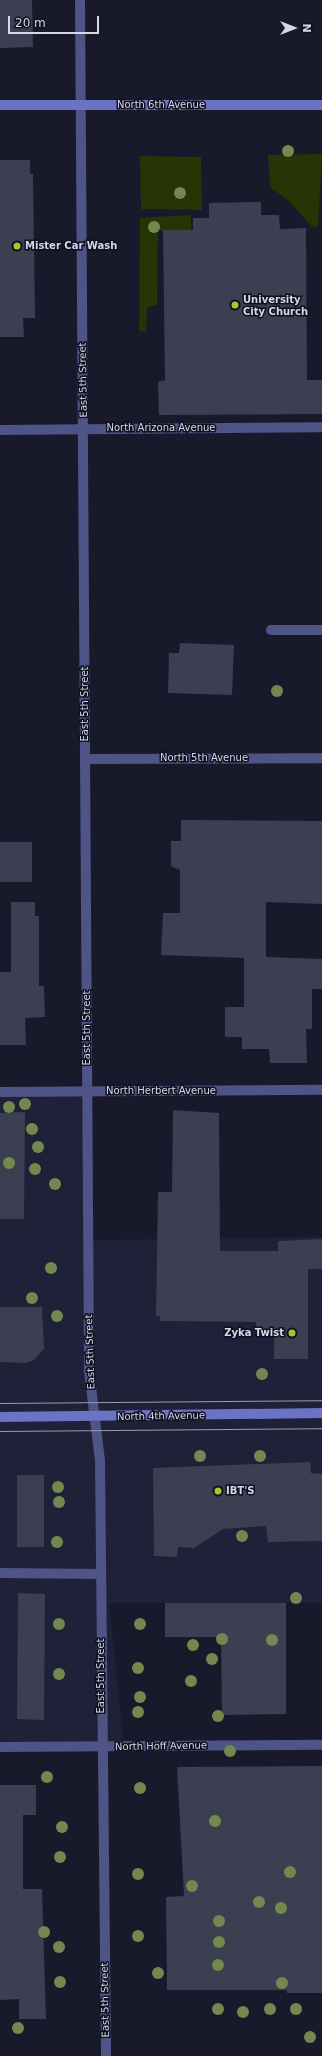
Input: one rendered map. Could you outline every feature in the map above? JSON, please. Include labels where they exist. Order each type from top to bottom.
[{"type":"street","name":"East 5th Street","points":[[80,0],[79,106],[84,428],[89,1371],[100,1460],[106,2056]]},
{"type":"street","name":"North 6th Avenue","points":[[0,105],[322,105]]},
{"type":"street","name":"North Arizona Avenue","points":[[0,430],[84,428],[322,427]]},
{"type":"street","points":[[271,630],[322,630]]},
{"type":"street","name":"North 5th Avenue","points":[[85,759],[322,758]]},
{"type":"street","name":"North Herbert Avenue","points":[[0,1092],[322,1090]]},
{"type":"street","name":"North 4th Avenue","points":[[0,1417],[322,1413]]},
{"type":"street","points":[[0,1573],[101,1574]]},
{"type":"street","name":"North Hoff Avenue","points":[[0,1747],[322,1745]]},
{"type":"shaded area","points":[[88,1091],[88,1240],[322,1237],[322,1603],[109,1603],[124,1747],[0,1747],[0,1092]]},
{"type":"green space","points":[[322,154],[318,226],[312,227],[289,201],[270,187],[268,155]]},
{"type":"green space","points":[[140,156],[201,157],[202,210],[141,209]]},
{"type":"green space","points":[[191,215],[191,230],[158,231],[157,305],[147,308],[146,332],[139,331],[140,218]]},
{"type":"building","points":[[0,0],[32,0],[33,47],[0,48]]},
{"type":"building","name":"Mister Car Wash","points":[[0,160],[30,160],[30,174],[33,174],[35,318],[23,318],[24,337],[0,337]]},
{"type":"building","name":"University City Church","points":[[261,202],[261,215],[279,215],[280,229],[306,228],[307,380],[322,380],[322,414],[159,415],[158,382],[165,380],[163,230],[193,230],[193,218],[209,218],[209,203]]},
{"type":"building","points":[[180,643],[234,645],[232,695],[168,693],[169,653],[179,653]]},
{"type":"building","points":[[181,820],[322,821],[322,904],[266,902],[266,957],[322,959],[322,989],[312,989],[312,1029],[306,1029],[307,1063],[270,1063],[269,1049],[242,1049],[242,1037],[225,1037],[225,1007],[244,1007],[244,958],[161,955],[163,913],[180,913],[180,870],[171,866],[171,841],[181,841]]},
{"type":"building","points":[[0,842],[32,842],[32,882],[0,882]]},
{"type":"building","points":[[11,902],[35,902],[35,916],[39,916],[39,986],[44,986],[45,1017],[25,1018],[26,1045],[0,1045],[0,972],[11,972]]},
{"type":"building","points":[[173,1110],[219,1113],[220,1251],[278,1251],[278,1241],[322,1239],[322,1269],[308,1269],[308,1359],[274,1359],[274,1334],[256,1334],[256,1322],[160,1321],[160,1316],[156,1316],[158,1192],[172,1192]]},
{"type":"building","points":[[25,1112],[24,1219],[0,1219],[0,1113]]},
{"type":"building","points":[[0,1307],[42,1307],[44,1349],[34,1360],[26,1363],[0,1362]]},
{"type":"building","points":[[310,1462],[311,1473],[322,1474],[322,1541],[268,1542],[266,1526],[223,1529],[194,1548],[178,1547],[177,1557],[154,1556],[153,1468]]},
{"type":"building","points":[[17,1475],[44,1475],[44,1547],[17,1547]]},
{"type":"building","points":[[18,1593],[45,1594],[44,1720],[17,1719]]},
{"type":"building","points":[[165,1603],[286,1603],[286,1714],[222,1715],[221,1637],[165,1637]]},
{"type":"building","points":[[322,1766],[322,1993],[287,1993],[287,1990],[167,1990],[166,1897],[184,1896],[177,1767]]},
{"type":"building","points":[[0,1785],[36,1785],[36,1815],[23,1815],[23,1889],[42,1889],[46,2019],[19,2019],[19,1999],[0,2000]]},
{"type":"tram line","points":[[0,1403],[322,1400]]},
{"type":"tram line","points":[[0,1431],[322,1428]]},
{"type":"place","name":"Mister Car Wash","points":[[17,246]]},
{"type":"place","name":"University City Church","points":[[235,305]]},
{"type":"place","name":"Zyka Twist","points":[[292,1333]]},
{"type":"place","name":"IBT'S","points":[[218,1491]]}]
